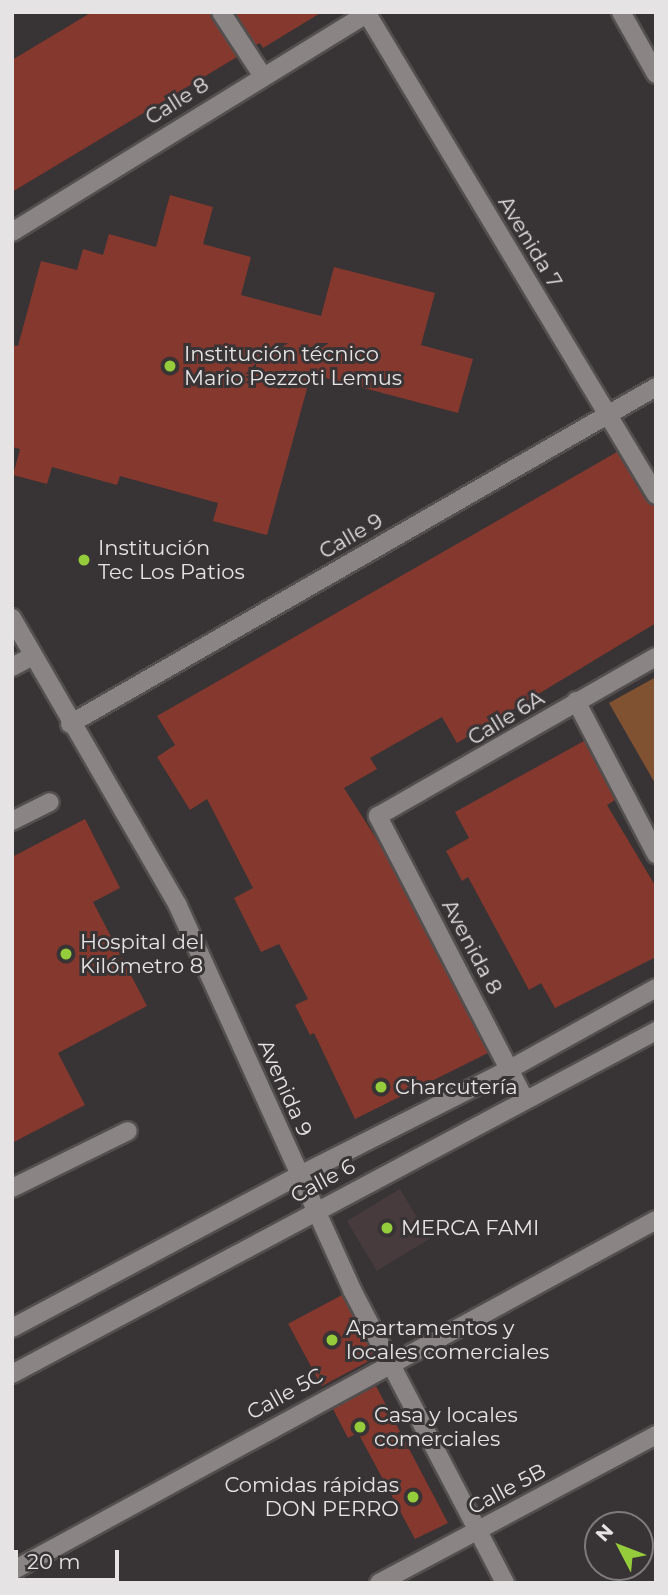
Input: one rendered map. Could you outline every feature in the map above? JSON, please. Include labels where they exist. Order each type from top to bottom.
[{"type":"street","points":[[221,12],[262,75]]},
{"type":"street","points":[[621,12],[656,74]]},
{"type":"street","name":"Calle 8","points":[[12,232],[262,75],[367,13]]},
{"type":"street","name":"Avenida 7","points":[[367,13],[656,495]]},
{"type":"street","name":"Calle 9","points":[[69,724],[656,387]]},
{"type":"street","name":"Avenida 9","points":[[12,618],[69,724],[178,906],[388,1363],[505,1583]]},
{"type":"street","points":[[12,667],[33,656]]},
{"type":"street","name":"Calle 6A","points":[[378,816],[656,657]]},
{"type":"street","points":[[576,701],[656,855]]},
{"type":"street","points":[[12,821],[50,802]]},
{"type":"street","name":"Avenida 8","points":[[378,816],[525,1100]]},
{"type":"street","name":"Calle 6","points":[[12,1328],[300,1175],[510,1069],[656,988]]},
{"type":"street","name":"Calle 6","points":[[12,1374],[656,1031]]},
{"type":"street","points":[[12,1188],[128,1131]]},
{"type":"street","name":"Calle 5C","points":[[12,1570],[388,1363],[656,1220]]},
{"type":"street","name":"Calle 5B","points":[[379,1583],[656,1435]]},
{"type":"shaded area","points":[[656,677],[656,785],[609,703]]},
{"type":"shaded area","name":"MERCA FAMI","points":[[400,1189],[430,1239],[377,1271],[347,1221]]},
{"type":"building","points":[[92,12],[210,12],[237,57],[12,192],[12,60]]},
{"type":"building","points":[[235,12],[322,12],[263,48],[260,43],[256,45]]},
{"type":"building","name":"Institución técnico Mario Pezzoti Lemus","points":[[170,195],[213,207],[203,244],[251,257],[241,295],[321,316],[334,267],[435,293],[421,345],[473,359],[458,413],[311,374],[267,535],[213,521],[218,503],[120,476],[117,485],[52,467],[47,484],[13,475],[20,449],[12,447],[12,345],[18,346],[41,261],[77,270],[83,249],[103,255],[109,234],[156,247]]},
{"type":"building","points":[[617,452],[646,501],[656,507],[656,623],[457,743],[442,717],[370,758],[377,769],[344,788],[381,846],[488,1053],[355,1119],[314,1033],[310,1035],[295,1005],[308,999],[279,944],[261,952],[234,898],[253,888],[207,799],[190,810],[157,757],[175,745],[157,716]]},
{"type":"building","points":[[584,741],[615,800],[607,805],[656,887],[656,957],[555,1008],[541,983],[529,990],[468,877],[462,881],[446,851],[469,838],[455,812]]},
{"type":"building","name":"Hospital del Kilómetro 8","points":[[85,819],[120,888],[93,902],[147,1006],[58,1053],[85,1105],[12,1143],[12,857]]},
{"type":"building","name":"Apartamentos y locales comerciales","points":[[342,1295],[375,1358],[321,1386],[288,1324]]},
{"type":"building","points":[[376,1386],[448,1523],[415,1539],[358,1433],[348,1438],[333,1409]]},
{"type":"place","name":"Institución técnico Mario Pezzoti Lemus","points":[[170,366]]},
{"type":"place","name":"Institución Tec Los Patios","points":[[84,560]]},
{"type":"place","name":"Hospital del Kilómetro 8","points":[[66,954]]},
{"type":"place","name":"Charcutería","points":[[381,1087]]},
{"type":"place","name":"MERCA FAMI","points":[[387,1228]]},
{"type":"place","name":"Apartamentos y locales comerciales","points":[[332,1340]]},
{"type":"place","name":"Casa y locales comerciales","points":[[360,1427]]},
{"type":"place","name":"Comidas rápidas DON PERRO","points":[[413,1497]]}]
